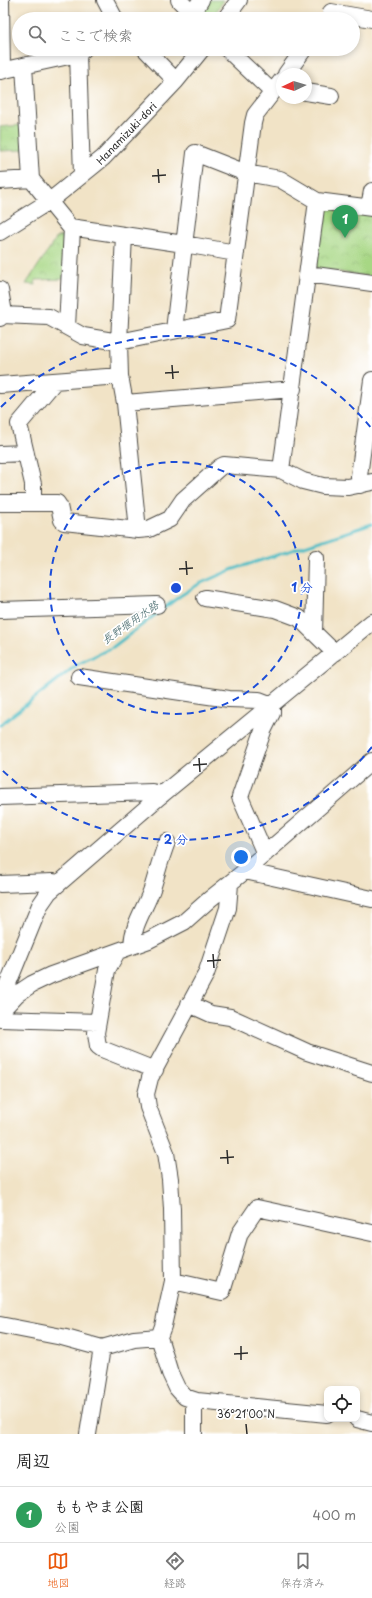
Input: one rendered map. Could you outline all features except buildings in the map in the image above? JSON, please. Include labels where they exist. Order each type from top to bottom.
[{"type":"street","points":[[1,0],[1,71],[65,56]]},
{"type":"street","points":[[105,0],[111,12]]},
{"type":"street","points":[[179,0],[190,12]]},
{"type":"street","points":[[196,12],[201,0]]},
{"type":"street","points":[[230,12],[239,0]]},
{"type":"street","points":[[360,16],[372,19]]},
{"type":"street","points":[[81,56],[82,175]]},
{"type":"street","points":[[152,56],[176,81]]},
{"type":"street","name":"Hanamizuki-dori","points":[[0,232],[49,201],[103,158],[176,81],[196,56]]},
{"type":"street","points":[[234,56],[267,87],[276,84]]},
{"type":"street","points":[[291,68],[299,56]]},
{"type":"street","points":[[24,66],[31,179],[70,227],[236,253]]},
{"type":"street","points":[[0,290],[4,313],[1,317],[49,317],[83,336],[119,342],[227,320],[255,115],[276,88]]},
{"type":"street","points":[[312,93],[330,96]]},
{"type":"street","points":[[174,330],[195,153],[246,173],[280,179],[317,201],[370,208],[372,191]]},
{"type":"street","points":[[0,181],[31,179]]},
{"type":"street","points":[[281,470],[317,201]]},
{"type":"street","points":[[67,327],[72,228]]},
{"type":"street","points":[[124,235],[119,342],[120,376],[125,403],[138,530]]},
{"type":"street","points":[[308,274],[372,283]]},
{"type":"street","points":[[0,385],[120,376]]},
{"type":"street","points":[[366,484],[359,476],[372,380]]},
{"type":"street","points":[[33,503],[33,484],[19,424],[55,381]]},
{"type":"street","points":[[125,403],[293,389]]},
{"type":"street","points":[[0,454],[26,453]]},
{"type":"street","points":[[0,504],[57,503],[64,522],[138,530],[149,529],[170,519],[184,500],[224,465],[281,470],[303,481],[323,486],[366,484]]},
{"type":"street","points":[[314,633],[316,558]]},
{"type":"street","points":[[205,598],[276,609],[299,618],[335,653]]},
{"type":"street","points":[[0,610],[157,605]]},
{"type":"street","points":[[1,1009],[44,897],[161,795],[372,622]]},
{"type":"street","points":[[79,677],[230,699],[258,700],[272,705]]},
{"type":"street","points":[[265,854],[240,797],[263,731],[272,713],[272,705]]},
{"type":"street","points":[[1,1009],[17,994],[32,984],[51,975],[117,952],[165,932],[184,922],[245,872],[372,761]]},
{"type":"street","points":[[0,797],[152,792],[161,795]]},
{"type":"street","points":[[132,945],[136,923],[152,889],[159,862],[167,842]]},
{"type":"street","points":[[245,872],[372,899]]},
{"type":"street","points":[[0,884],[59,883]]},
{"type":"street","points":[[230,884],[228,908],[206,974],[154,1070],[150,1078],[146,1094],[148,1107],[166,1152],[172,1209],[173,1281],[163,1326],[159,1337],[170,1373],[177,1388],[185,1396],[194,1400],[324,1414]]},
{"type":"street","points":[[117,952],[107,970],[96,1033],[98,1046],[154,1070]]},
{"type":"street","points":[[189,1004],[212,1014],[230,1017],[307,1052],[372,1074]]},
{"type":"street","points":[[1,1009],[98,1022]]},
{"type":"street","points":[[173,1281],[222,1292],[240,1233],[257,1208],[372,1233]]},
{"type":"street","points":[[0,1325],[62,1336],[102,1348],[134,1339],[159,1337]]},
{"type":"street","points":[[88,1434],[102,1348]]},
{"type":"street","points":[[194,1400],[194,1434]]},
{"type":"street","points":[[360,1420],[372,1423]]},
{"type":"green space","points":[[207,0],[224,0],[216,12],[199,12]]},
{"type":"green space","points":[[22,125],[24,150],[0,151],[0,127]]},
{"type":"green space","points":[[326,207],[372,214],[372,277],[315,268],[320,211]]},
{"type":"green space","points":[[65,236],[64,279],[35,280],[36,285],[26,284],[57,237]]},
{"type":"waterway","name":"長野堰用水路","points":[[0,725],[78,664],[113,647],[180,596],[199,584],[231,570],[372,524]]},
{"type":"place","name":"ももやま公園","points":[[345,238]]}]
